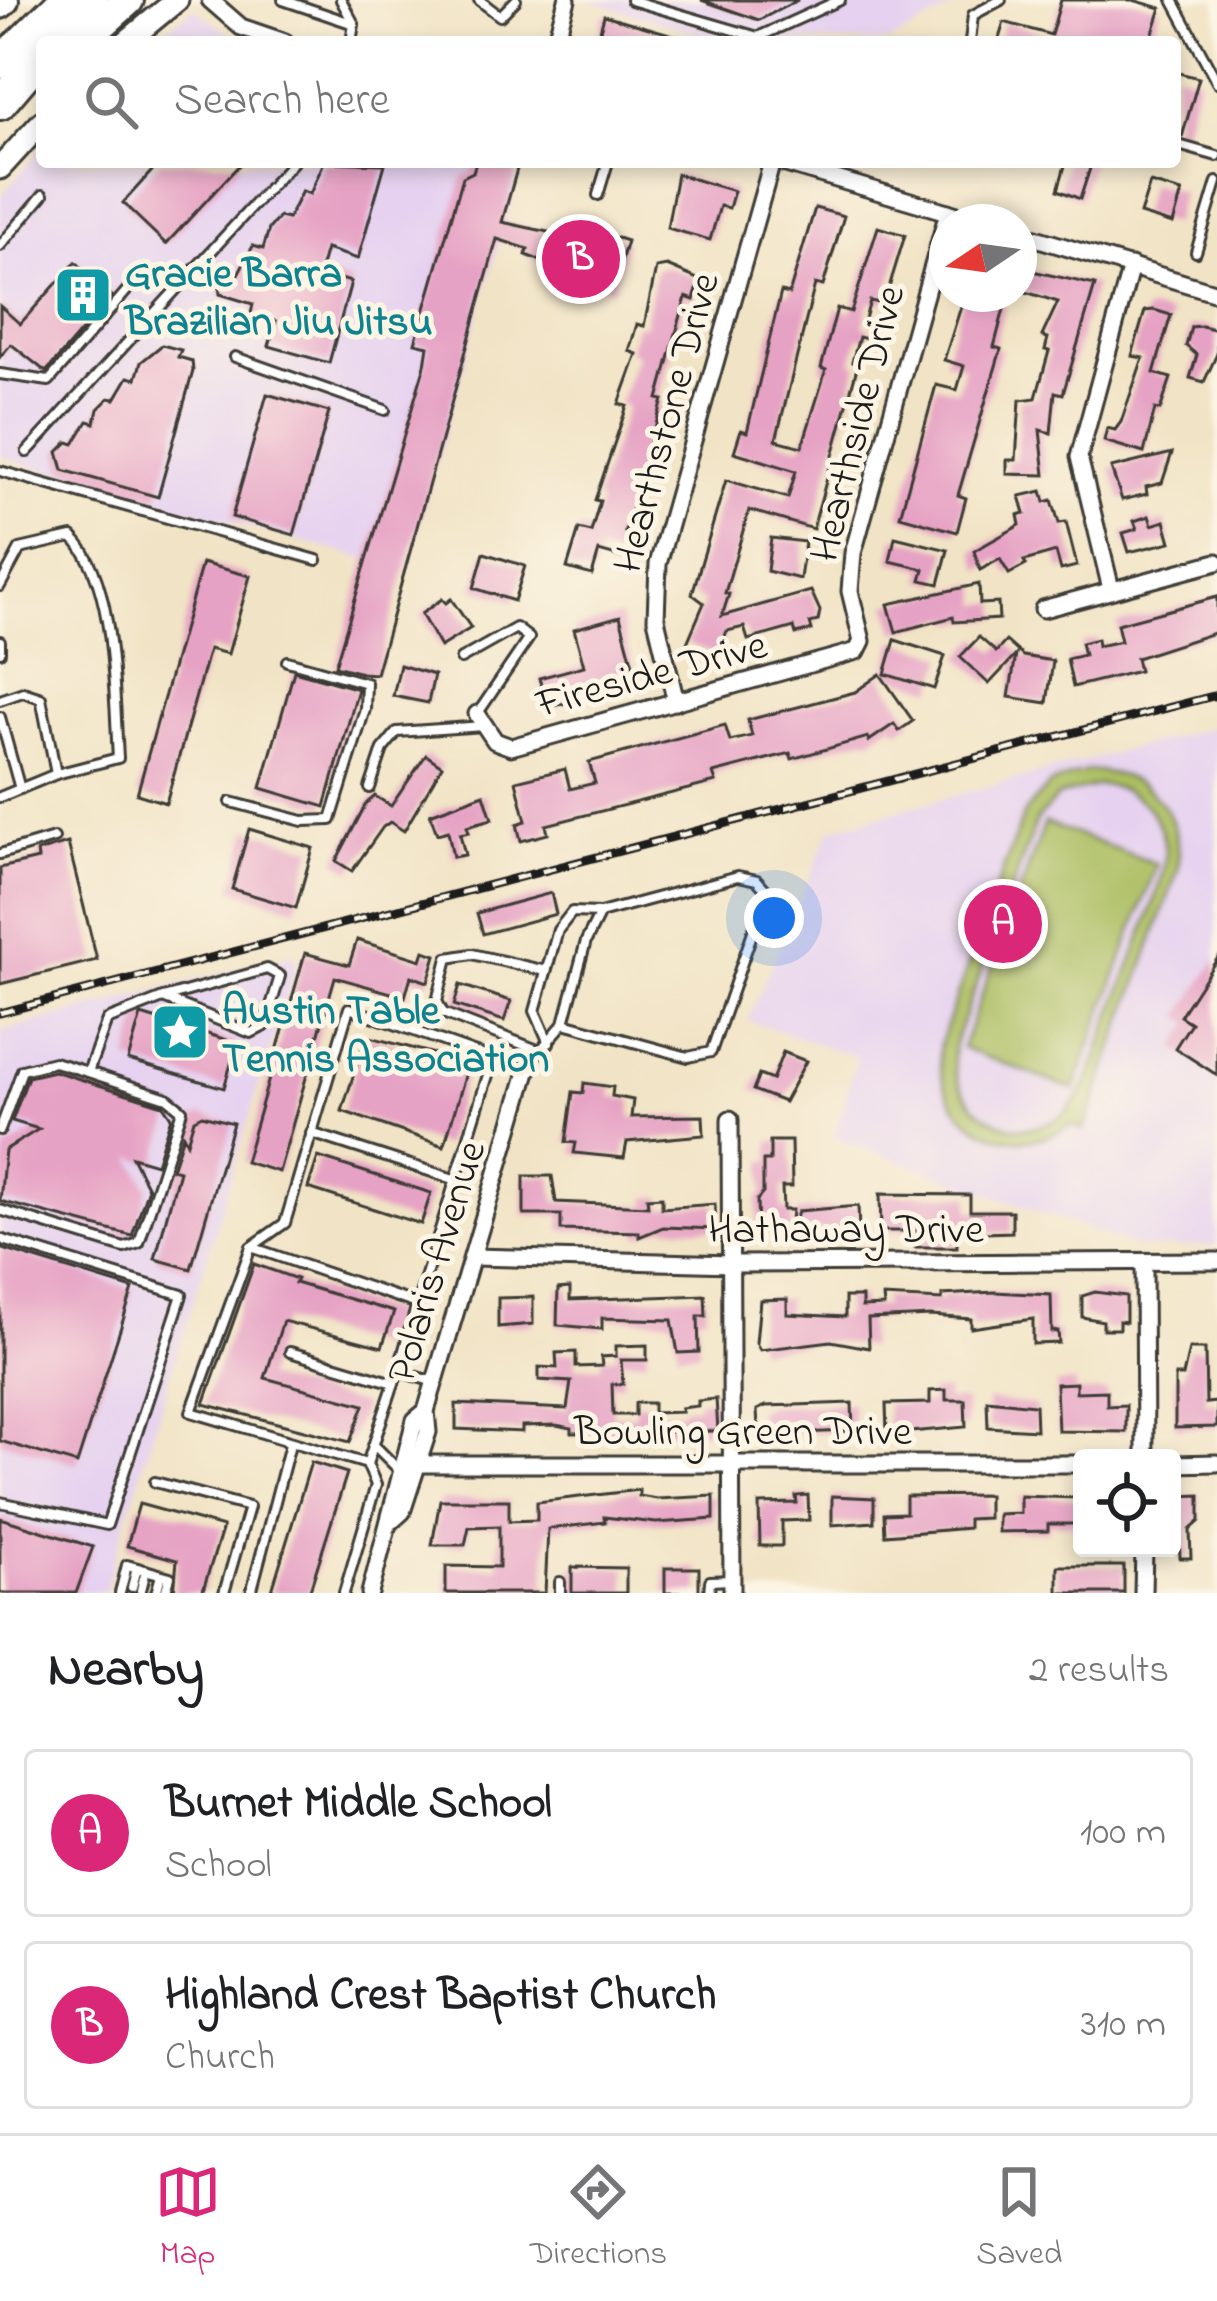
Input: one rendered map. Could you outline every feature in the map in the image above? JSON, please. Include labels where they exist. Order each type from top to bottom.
[{"type":"highway","points":[[0,63],[64,0]]},
{"type":"highway","points":[[60,36],[93,0]]},
{"type":"highway","points":[[88,36],[128,0]]},
{"type":"highway","points":[[0,104],[36,62]]},
{"type":"highway","points":[[0,122],[36,86]]},
{"type":"main road","points":[[133,36],[177,0]]},
{"type":"main road","points":[[0,168],[36,129]]},
{"type":"street","points":[[210,0],[241,27],[267,36]]},
{"type":"street","points":[[557,36],[567,0]]},
{"type":"street","name":"Hearthstone Drive","points":[[676,702],[656,619],[655,578],[774,168]]},
{"type":"street","points":[[797,168],[929,206]]},
{"type":"street","points":[[1037,238],[1217,293]]},
{"type":"street","points":[[1111,590],[1078,457],[1131,266]]},
{"type":"street","name":"Hearthside Drive","points":[[857,651],[862,641],[850,591],[853,553],[929,280]]},
{"type":"street","points":[[1042,609],[1217,562]]},
{"type":"street","name":"Fireside Drive","points":[[481,720],[495,741],[511,747],[857,651]]},
{"type":"street","name":"Polaris Avenue","points":[[370,1593],[392,1522],[403,1513],[407,1467],[428,1432],[426,1411],[533,1060]]},
{"type":"street","points":[[730,1119],[732,1587]]},
{"type":"street","name":"Hathaway Drive","points":[[474,1257],[733,1264],[1217,1261]]},
{"type":"street","points":[[1144,1263],[1145,1449]]},
{"type":"street","points":[[1181,1464],[1217,1463]]},
{"type":"street","name":"Bowling Green Drive","points":[[407,1467],[1073,1464]]},
{"type":"street","points":[[1143,1593],[1144,1557]]},
{"type":"lane","points":[[283,0],[354,24]]},
{"type":"lane","points":[[341,0],[354,24],[352,36]]},
{"type":"lane","points":[[479,0],[500,16],[516,0]]},
{"type":"lane","points":[[631,0],[755,36]]},
{"type":"lane","points":[[760,36],[840,0]]},
{"type":"lane","points":[[971,36],[974,15],[1001,0]]},
{"type":"lane","points":[[1173,0],[1217,82]]},
{"type":"lane","points":[[1181,146],[1217,156]]},
{"type":"lane","points":[[27,452],[287,168]]},
{"type":"lane","points":[[598,195],[606,168]]},
{"type":"lane","points":[[1196,252],[1217,182]]},
{"type":"lane","points":[[0,245],[43,195]]},
{"type":"lane","points":[[0,374],[49,381],[136,280]]},
{"type":"lane","points":[[235,356],[385,410]]},
{"type":"lane","points":[[0,471],[317,560]]},
{"type":"lane","points":[[0,586],[20,549],[72,537],[90,554],[111,655],[118,758],[56,774],[0,797]]},
{"type":"lane","points":[[370,788],[383,748],[397,732],[481,720],[529,638],[516,628],[461,659]]},
{"type":"lane","points":[[0,640],[0,652]]},
{"type":"lane","points":[[231,802],[303,821],[331,820],[365,709],[366,683],[287,661]]},
{"type":"lane","points":[[0,700],[23,692],[41,698],[56,774]]},
{"type":"lane","points":[[0,717],[20,789]]},
{"type":"lane","points":[[0,854],[54,838]]},
{"type":"lane","points":[[549,1042],[535,1011],[557,930],[572,912],[600,913],[738,876],[757,880],[767,891],[711,1052],[688,1057],[564,1023]]},
{"type":"lane","points":[[368,1464],[191,1412],[250,1247],[285,1223],[349,1008],[493,1059],[533,1060],[564,1023],[600,913]]},
{"type":"lane","points":[[533,1060],[443,1013],[437,1001],[448,958],[472,954],[546,971]]},
{"type":"lane","points":[[88,1072],[107,1020],[163,998],[267,969],[280,976],[265,1026],[251,1033],[163,998]]},
{"type":"lane","points":[[344,1593],[376,1485],[368,1464],[493,1059]]},
{"type":"lane","points":[[0,1130],[22,1070],[54,1062],[167,1098],[182,1110],[139,1243],[124,1248],[0,1210]]},
{"type":"lane","points":[[311,1133],[454,1179]]},
{"type":"lane","points":[[0,1239],[182,1295],[107,1525],[0,1502]]},
{"type":"lane","points":[[250,1247],[417,1304]]},
{"type":"lane","points":[[290,1352],[394,1383]]},
{"type":"lane","points":[[398,1371],[435,1383]]},
{"type":"lane","points":[[250,1593],[290,1444]]},
{"type":"lane","points":[[374,1445],[407,1467]]},
{"type":"lane","points":[[155,1482],[249,1508],[224,1593]]},
{"type":"lane","points":[[120,1593],[128,1565],[165,1576],[160,1593]]},
{"type":"lane","points":[[137,1588],[142,1569]]},
{"type":"lane","points":[[709,1593],[710,1581],[732,1587]]},
{"type":"shaded area","points":[[587,0],[969,0],[900,36],[708,36]]},
{"type":"shaded area","points":[[194,8],[232,36],[156,36]]},
{"type":"shaded area","points":[[36,154],[36,168],[520,168],[406,570],[0,457],[0,197]]},
{"type":"shaded area","points":[[1217,726],[1217,1246],[1139,1248],[834,1137],[857,1057],[748,1020],[831,829]]},
{"type":"shaded area","points":[[291,955],[297,961],[104,1593],[0,1593],[0,1032]]},
{"type":"green space","points":[[1087,771],[1127,777],[1143,786],[1168,813],[1175,830],[1178,870],[1084,1130],[1071,1125],[1022,1140],[999,1137],[961,1112],[940,1069],[940,1042],[1024,813],[1050,784]],"holes":[[[1100,785],[1141,801],[1163,837],[1164,867],[1145,926],[1091,1074],[1076,1101],[1057,1118],[1037,1127],[995,1121],[963,1091],[955,1069],[954,1045],[1037,820],[1058,796]]]},
{"type":"green space","points":[[1045,823],[1157,864],[1074,1090],[962,1048]]},
{"type":"building","points":[[701,0],[798,0],[759,20]]},
{"type":"building","points":[[1061,0],[1133,0],[1161,8],[1152,36],[1000,36],[1004,22],[1051,35]]},
{"type":"building","points":[[604,15],[677,36],[599,36]]},
{"type":"building","points":[[1181,74],[1199,78],[1181,137]]},
{"type":"building","points":[[155,168],[236,168],[166,244],[123,203]]},
{"type":"building","points":[[321,168],[384,168],[358,259],[326,249],[319,273],[351,282],[329,363],[269,346],[276,321],[251,314],[253,304],[220,294],[219,284],[230,272],[238,274],[253,246],[263,249],[269,229],[279,217],[288,219],[302,191],[310,194]]},
{"type":"building","points":[[474,168],[517,168],[502,222],[553,233],[549,245],[591,258],[599,232],[627,241],[613,289],[570,277],[565,292],[554,288],[561,269],[526,255],[528,249],[497,239],[376,674],[362,673],[335,666],[425,365],[428,346],[415,343],[463,177]]},
{"type":"building","points":[[1064,168],[1090,168],[1080,199],[1058,190]]},
{"type":"building","points":[[677,174],[734,191],[729,208],[720,206],[710,240],[667,228]]},
{"type":"building","points":[[1150,183],[1182,192],[1173,224],[1140,214]]},
{"type":"building","points":[[815,208],[844,216],[823,286],[815,284],[776,440],[802,447],[826,370],[821,368],[837,308],[851,312],[878,227],[905,235],[884,304],[870,301],[863,326],[870,328],[867,339],[859,337],[852,362],[858,364],[813,529],[749,510],[725,593],[729,594],[722,616],[811,591],[820,611],[818,621],[810,623],[812,630],[796,634],[794,627],[748,640],[744,627],[727,631],[717,655],[687,643],[704,603],[692,594],[726,480],[788,498],[796,471],[734,452],[741,430],[747,432],[781,292],[789,294]]},
{"type":"building","points":[[76,262],[112,296],[46,372],[11,344],[0,357],[0,306],[20,324]]},
{"type":"building","points":[[667,266],[700,280],[694,300],[686,297],[658,399],[663,400],[625,532],[638,535],[630,560],[599,551],[592,575],[567,568],[579,529],[591,532],[600,501],[595,500],[627,406],[619,404],[637,354],[629,351],[637,324],[644,326],[656,268]]},
{"type":"building","points":[[1037,272],[1095,285],[1063,394],[1055,392],[1051,433],[1040,430],[1045,475],[1007,474],[1007,460],[1016,460],[1020,400],[1036,398],[1049,351],[1045,350],[1048,338],[1042,336],[1058,302],[1037,296]]},
{"type":"building","points":[[1145,311],[1171,315],[1154,373],[1171,378],[1160,410],[1155,409],[1144,453],[1104,441],[1107,428],[1115,430],[1121,422],[1143,358],[1132,356],[1137,338]]},
{"type":"building","points":[[959,312],[1003,312],[994,347],[1001,349],[958,495],[966,498],[957,532],[900,516],[936,385],[957,390],[964,366],[944,360]]},
{"type":"building","points":[[1191,327],[1217,330],[1217,354],[1204,382],[1190,378],[1197,355],[1186,346]]},
{"type":"building","points":[[162,345],[181,350],[178,357],[192,361],[193,371],[158,497],[63,470],[58,452],[68,442],[74,444],[88,421],[95,423],[98,409],[109,398],[115,399],[128,377],[136,379],[141,362]]},
{"type":"building","points":[[267,394],[329,412],[294,535],[232,517]]},
{"type":"building","points":[[1172,453],[1162,483],[1146,487],[1147,494],[1122,500],[1111,468]]},
{"type":"building","points":[[1042,491],[1045,502],[1052,500],[1059,523],[1066,522],[1077,566],[1061,570],[1056,552],[1024,561],[1026,565],[1009,574],[1000,559],[980,570],[974,551],[1020,525],[1018,515],[1025,513],[1020,496]]},
{"type":"building","points":[[1149,516],[1152,525],[1165,521],[1171,542],[1129,552],[1123,533],[1137,529],[1134,521]]},
{"type":"building","points":[[895,537],[948,550],[939,584],[921,580],[924,569],[890,561]]},
{"type":"building","points":[[771,538],[805,542],[800,579],[767,571]]},
{"type":"building","points":[[484,553],[525,566],[514,601],[474,588]]},
{"type":"building","points":[[202,563],[250,576],[228,654],[209,649],[166,803],[137,794]]},
{"type":"building","points":[[979,584],[980,604],[998,603],[999,619],[954,622],[953,617],[896,632],[888,604]]},
{"type":"building","points":[[1217,597],[1217,632],[1136,658],[1139,671],[1073,687],[1067,659],[1084,655],[1081,643],[1097,639],[1098,646],[1121,641],[1117,624]]},
{"type":"building","points":[[442,599],[446,603],[451,599],[471,628],[440,647],[421,614]]},
{"type":"building","points":[[620,616],[635,673],[576,688],[579,700],[548,707],[539,678],[584,666],[574,629]]},
{"type":"building","points":[[979,637],[996,652],[1006,641],[1023,656],[1053,661],[1047,703],[1009,697],[1016,655],[989,684],[960,657]]},
{"type":"building","points":[[895,640],[945,656],[934,689],[885,674]]},
{"type":"building","points":[[400,665],[434,675],[428,703],[393,696]]},
{"type":"building","points":[[294,671],[358,689],[325,807],[261,788]]},
{"type":"building","points":[[880,674],[913,721],[899,731],[894,724],[869,741],[868,737],[792,759],[790,753],[713,773],[716,782],[546,825],[548,834],[521,841],[517,824],[526,821],[516,781],[565,769],[570,789],[595,783],[589,762],[725,725],[730,741],[752,736],[748,720],[855,692]]},
{"type":"building","points":[[426,755],[442,766],[404,831],[390,822],[383,827],[352,871],[336,861],[366,804],[375,796],[391,806]]},
{"type":"building","points":[[484,794],[492,819],[467,826],[469,832],[460,834],[465,855],[453,857],[448,831],[437,834],[430,814]]},
{"type":"building","points":[[249,829],[313,848],[296,908],[232,889]]},
{"type":"building","points":[[68,843],[97,960],[0,984],[0,868],[38,859],[37,852]]},
{"type":"building","points":[[551,893],[556,914],[483,934],[477,913]]},
{"type":"building","points":[[357,940],[421,960],[424,951],[436,955],[428,982],[411,976],[405,997],[335,977],[279,1172],[245,1162],[305,953],[349,965]]},
{"type":"building","points":[[1217,959],[1217,1075],[1175,1048],[1191,1023],[1180,1016]]},
{"type":"building","points":[[460,985],[511,1001],[504,1021],[454,1005]]},
{"type":"building","points":[[141,1015],[174,1025],[176,1018],[190,1022],[188,1028],[237,1043],[224,1088],[128,1060]]},
{"type":"building","points":[[366,1036],[469,1063],[444,1146],[342,1111]]},
{"type":"building","points":[[783,1052],[806,1061],[784,1102],[753,1090],[759,1075],[772,1080]]},
{"type":"building","points":[[54,1071],[163,1105],[171,1117],[156,1164],[132,1157],[148,1188],[132,1236],[0,1201],[5,1150],[39,1129],[12,1121],[28,1077]]},
{"type":"building","points":[[584,1083],[613,1087],[612,1096],[633,1100],[631,1117],[703,1116],[704,1135],[627,1142],[624,1158],[574,1153],[576,1143],[566,1142],[573,1092],[583,1093]]},
{"type":"building","points":[[202,1115],[233,1123],[191,1269],[155,1259],[179,1171],[172,1169],[183,1135],[187,1143],[194,1119]]},
{"type":"building","points":[[770,1141],[791,1141],[792,1187],[782,1187],[783,1210],[792,1210],[790,1233],[758,1233],[757,1200],[763,1193],[763,1161],[770,1161]]},
{"type":"building","points":[[318,1157],[431,1193],[421,1224],[308,1188]]},
{"type":"building","points":[[524,1176],[552,1176],[556,1202],[648,1206],[647,1198],[662,1197],[662,1208],[715,1204],[716,1229],[663,1227],[639,1237],[639,1232],[561,1230],[561,1215],[524,1215]]},
{"type":"building","points":[[880,1194],[970,1195],[970,1211],[1012,1211],[1012,1232],[957,1234],[957,1247],[915,1247],[915,1231],[881,1231]]},
{"type":"building","points":[[858,1206],[859,1231],[793,1230],[798,1211]]},
{"type":"building","points":[[0,1248],[133,1289],[77,1464],[0,1441]]},
{"type":"building","points":[[254,1264],[297,1279],[295,1283],[394,1312],[382,1347],[283,1321],[265,1378],[364,1405],[350,1442],[204,1404]]},
{"type":"building","points":[[570,1288],[570,1300],[705,1295],[706,1316],[698,1316],[699,1352],[678,1353],[672,1320],[602,1318],[602,1329],[557,1325],[558,1289]]},
{"type":"building","points":[[1095,1292],[1126,1296],[1126,1322],[1119,1321],[1119,1329],[1103,1329],[1103,1321],[1082,1317],[1082,1296]]},
{"type":"building","points":[[942,1295],[1051,1295],[1052,1332],[1058,1331],[1059,1343],[1033,1344],[1033,1319],[971,1328],[971,1319],[931,1316],[868,1319],[869,1348],[831,1341],[760,1350],[756,1343],[760,1300],[787,1299],[787,1314],[845,1317],[845,1297],[862,1297],[862,1307],[884,1306],[883,1297],[942,1300]]},
{"type":"building","points":[[533,1297],[533,1324],[498,1327],[498,1298]]},
{"type":"building","points":[[647,1345],[647,1360],[621,1360],[623,1384],[612,1384],[613,1415],[635,1415],[635,1403],[653,1403],[653,1413],[682,1412],[681,1408],[698,1406],[698,1401],[716,1399],[718,1431],[572,1433],[572,1428],[556,1425],[522,1426],[522,1432],[456,1429],[456,1404],[567,1409],[571,1382],[539,1380],[539,1367],[557,1368],[556,1353],[576,1352],[576,1367],[602,1366],[601,1357],[616,1356],[616,1346]]},
{"type":"building","points":[[1189,1349],[1205,1349],[1206,1403],[1217,1402],[1217,1427],[1175,1428],[1175,1376],[1183,1376]]},
{"type":"building","points":[[1076,1383],[1076,1392],[1107,1391],[1107,1406],[1126,1405],[1126,1432],[1058,1431],[1056,1384]]},
{"type":"building","points":[[946,1390],[946,1400],[965,1400],[966,1427],[887,1434],[886,1404],[930,1403],[930,1391]]},
{"type":"building","points":[[987,1400],[1035,1405],[1036,1430],[988,1427]]},
{"type":"building","points":[[852,1403],[853,1431],[765,1434],[765,1428],[758,1428],[757,1410],[766,1406]]},
{"type":"building","points":[[311,1462],[347,1473],[309,1593],[271,1593]]},
{"type":"building","points":[[639,1490],[639,1496],[657,1499],[714,1496],[714,1519],[656,1523],[604,1517],[605,1522],[548,1529],[545,1593],[446,1593],[446,1566],[499,1567],[499,1526],[469,1527],[465,1545],[432,1545],[440,1500],[509,1500],[509,1521],[537,1520],[537,1502]]},
{"type":"building","points":[[808,1495],[809,1520],[782,1521],[782,1546],[760,1546],[759,1504],[797,1503],[796,1496]]},
{"type":"building","points":[[988,1495],[988,1518],[968,1519],[968,1528],[885,1535],[884,1514],[906,1513],[906,1496]]},
{"type":"building","points":[[1200,1495],[1200,1521],[1190,1530],[1191,1558],[1180,1558],[1181,1496]]},
{"type":"building","points":[[832,1496],[874,1498],[874,1522],[832,1525]]},
{"type":"building","points":[[1020,1496],[1073,1498],[1073,1524],[1048,1524],[1048,1531],[998,1532],[998,1514],[1020,1513]]},
{"type":"building","points":[[139,1504],[223,1527],[202,1593],[174,1593],[177,1560],[127,1546]]},
{"type":"building","points":[[0,1518],[93,1547],[76,1593],[0,1593]]},
{"type":"building","points":[[1058,1566],[1124,1566],[1124,1593],[1058,1593]]},
{"type":"building","points":[[572,1567],[626,1568],[626,1593],[572,1593]]},
{"type":"building","points":[[665,1568],[699,1568],[699,1593],[665,1593]]},
{"type":"railway","points":[[0,1013],[1217,695]]},
{"type":"place","name":"Highland Crest Baptist Church","points":[[581,259]]},
{"type":"place","name":"Gracie Barra Brazilian Jiu Jitsu","points":[[83,295]]},
{"type":"place","name":"Burnet Middle School","points":[[1003,924]]},
{"type":"place","name":"Austin Table Tennis Association","points":[[180,1032]]}]
